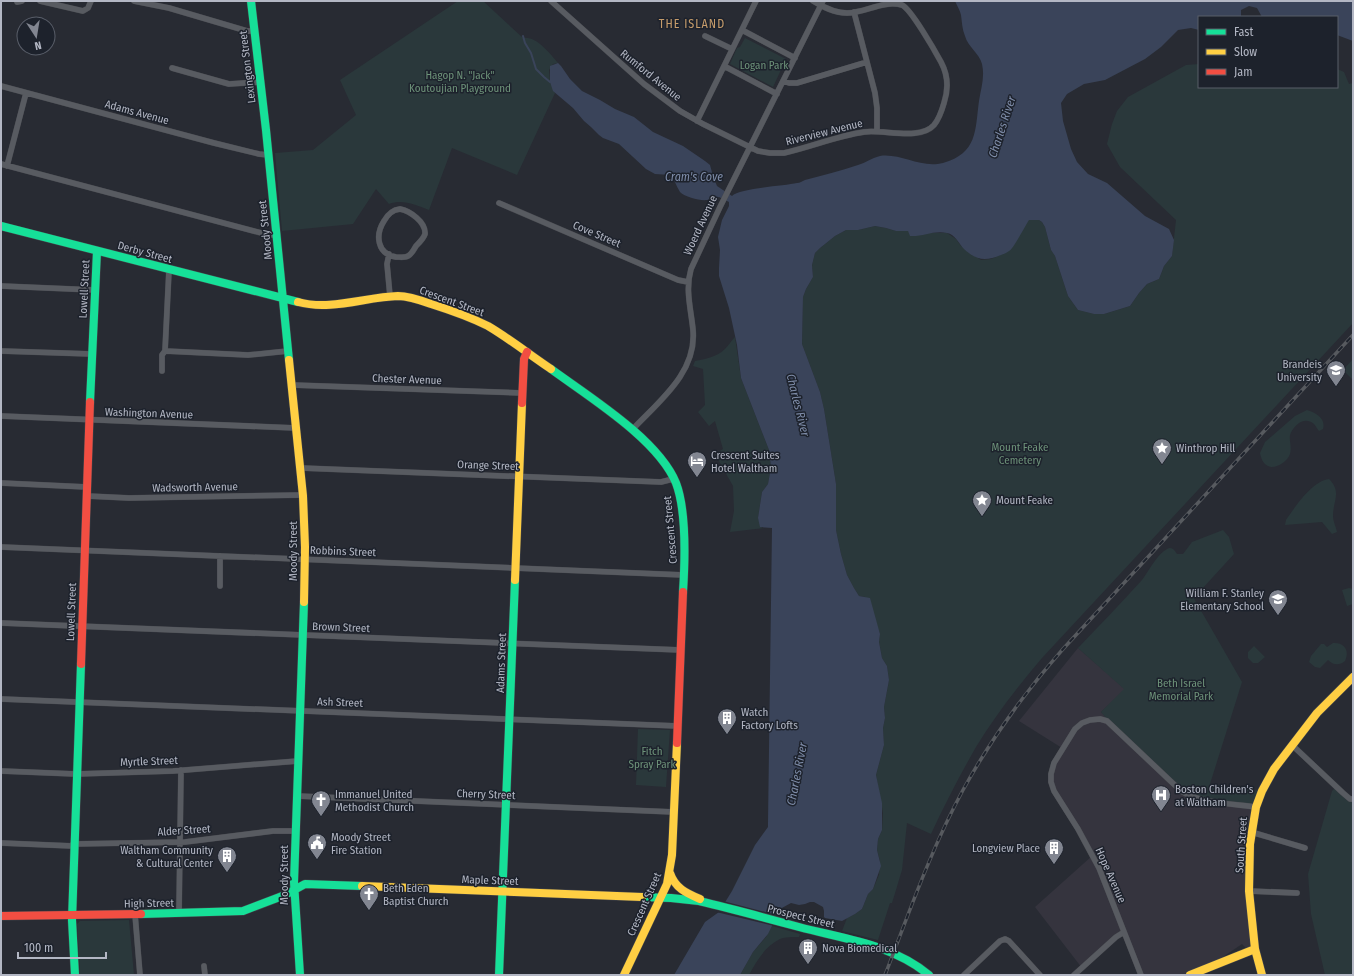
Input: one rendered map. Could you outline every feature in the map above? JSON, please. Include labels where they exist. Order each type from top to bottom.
[{"type":"street","points":[[40,1],[83,11],[88,8],[91,1]]},
{"type":"street","points":[[134,1],[163,6],[244,30],[254,31]]},
{"type":"street","name":"Lexington Street","points":[[251,1],[266,130]]},
{"type":"street","name":"Rumford Avenue","points":[[551,1],[649,88],[680,111],[750,147]]},
{"type":"street","points":[[697,121],[756,1]]},
{"type":"street","name":"Riverview Avenue","points":[[750,147],[770,153],[784,153],[858,133],[877,131],[918,133],[931,128],[937,122],[947,91],[945,70],[905,7],[895,2],[885,2],[854,12],[839,12],[822,3],[813,1]]},
{"type":"street","name":"Woerd Avenue","points":[[632,430],[677,382],[689,361],[694,335],[688,294],[688,282],[695,258],[822,3]]},
{"type":"street","points":[[854,12],[876,98],[877,131]]},
{"type":"street","points":[[742,30],[795,58]]},
{"type":"street","points":[[705,36],[732,49]]},
{"type":"street","points":[[783,81],[789,84],[797,83],[867,62]]},
{"type":"street","points":[[724,66],[777,94]]},
{"type":"street","points":[[172,68],[229,84],[260,82]]},
{"type":"street","name":"Adams Avenue","points":[[1,86],[214,143],[268,155]]},
{"type":"street","points":[[7,166],[26,93]]},
{"type":"street","name":"Moody Street","points":[[266,130],[303,495],[305,560],[294,891],[300,975]]},
{"type":"street","points":[[1,164],[269,235],[277,235]]},
{"type":"street","name":"Cove Street","points":[[499,203],[678,280],[688,282]]},
{"type":"street","points":[[400,209],[408,211],[419,221],[424,230],[424,235],[408,256],[398,257],[389,254],[382,249],[379,244],[378,238],[381,227],[391,212],[400,209]]},
{"type":"street","name":"Derby Street","points":[[1,226],[283,299]]},
{"type":"street","name":"Lowell Street","points":[[75,975],[72,915],[73,845],[97,251]]},
{"type":"street","points":[[389,254],[387,262],[390,296]]},
{"type":"street","points":[[162,370],[162,356],[165,351],[169,270]]},
{"type":"street","points":[[1,286],[95,290]]},
{"type":"street","name":"Crescent Street","points":[[283,299],[308,305],[322,305],[390,296],[402,296],[411,297],[454,311],[493,329],[615,416],[632,430],[661,460],[674,478],[678,491],[685,557],[672,855],[670,872],[660,898],[624,975]]},
{"type":"street","points":[[1,351],[92,354]]},
{"type":"street","points":[[165,351],[248,355],[288,351]]},
{"type":"street","name":"Adams Street","points":[[499,975],[522,393],[524,361],[527,352]]},
{"type":"street","name":"Chester Avenue","points":[[292,385],[522,393]]},
{"type":"street","name":"Washington Avenue","points":[[1,416],[296,428]]},
{"type":"street","name":"Orange Street","points":[[301,468],[661,482],[674,478]]},
{"type":"street","points":[[1,483],[87,486]]},
{"type":"street","name":"Wadsworth Avenue","points":[[87,496],[129,498],[303,495]]},
{"type":"street","name":"Robbins Street","points":[[1,547],[684,575]]},
{"type":"street","points":[[220,556],[220,586]]},
{"type":"street","name":"Brown Street","points":[[1,623],[681,650]]},
{"type":"street","name":"South Street","points":[[1262,975],[1255,949],[1250,891],[1251,832],[1256,807],[1268,780],[1292,746],[1317,713],[1353,677]]},
{"type":"street","name":"Ash Street","points":[[1,699],[678,726]]},
{"type":"street","name":"Hope Avenue","points":[[1141,975],[1099,868],[1078,829],[1053,788],[1051,778],[1053,765],[1070,736],[1082,723],[1100,719],[1111,724],[1186,795],[1201,800],[1256,807]]},
{"type":"street","points":[[1292,746],[1343,793],[1353,799]]},
{"type":"street","name":"Myrtle Street","points":[[1,771],[76,774],[181,770],[298,761]]},
{"type":"street","points":[[179,913],[181,770]]},
{"type":"street","name":"Cherry Street","points":[[297,796],[674,812]]},
{"type":"street","name":"Alder Street","points":[[1,843],[73,845],[180,842],[278,831],[296,831]]},
{"type":"street","points":[[1251,832],[1305,848]]},
{"type":"street","points":[[670,872],[673,882],[677,887],[712,904]]},
{"type":"street","name":"Maple Street","points":[[294,891],[302,891],[318,885],[660,898]]},
{"type":"street","name":"High Street","points":[[1,916],[243,911],[294,891]]},
{"type":"street","points":[[1250,891],[1297,893]]},
{"type":"street","name":"Prospect Street","points":[[660,898],[691,900],[712,904],[886,950],[911,961],[921,967],[929,975]]},
{"type":"street","points":[[135,914],[140,975]]},
{"type":"street","points":[[1074,975],[1116,937],[1124,932]]},
{"type":"street","points":[[964,975],[971,973],[1000,941],[1004,939],[1009,941],[1040,975]]},
{"type":"street","points":[[1190,975],[1255,949]]},
{"type":"street","points":[[204,966],[205,975]]},
{"type":"shaded area","name":"Boston Children's at Waltham","points":[[1078,648],[1125,689],[1101,712],[1181,791],[1256,807],[1250,844],[1255,949],[1249,951],[1242,944],[1205,969],[1190,975],[1141,975],[1124,932],[1082,968],[1035,907],[1092,856],[1056,794],[1051,774],[1062,748],[1019,721]]},
{"type":"green space","name":"Hagop N. \"Jack\" Koutoujian Playground","points":[[458,1],[483,1],[523,38],[533,40],[543,46],[558,63],[553,64],[549,70],[550,82],[555,93],[517,175],[452,148],[429,210],[404,202],[389,204],[376,189],[353,224],[282,231],[275,153],[313,150],[356,115],[340,80]]},
{"type":"green space","name":"Logan Park","points":[[745,38],[786,59],[773,87],[730,64],[737,48],[740,47]]},
{"type":"green space","name":"Mount Feake Cemetery","points":[[1198,64],[1198,88],[1338,88],[1338,69],[1344,72],[1349,84],[1353,83],[1353,323],[1042,658],[983,735],[931,834],[907,823],[902,870],[892,903],[890,903],[878,940],[842,931],[847,918],[862,909],[868,894],[873,889],[879,875],[880,861],[877,850],[878,839],[882,830],[883,813],[876,775],[884,745],[884,707],[889,680],[887,666],[882,658],[879,642],[880,634],[877,625],[865,597],[859,596],[847,575],[841,554],[836,530],[836,484],[824,409],[820,392],[802,344],[803,297],[813,277],[812,265],[815,253],[835,236],[846,230],[858,230],[875,226],[896,231],[908,231],[912,236],[925,233],[947,233],[956,239],[961,246],[981,260],[991,259],[1000,255],[1029,219],[1039,220],[1045,227],[1051,250],[1055,256],[1068,296],[1078,310],[1094,314],[1104,314],[1130,306],[1147,284],[1159,279],[1164,266],[1172,256],[1176,220],[1120,167],[1107,144],[1117,111],[1128,97],[1186,65]]},
{"type":"green space","points":[[735,337],[741,378],[769,450],[771,467],[768,484],[762,492],[758,518],[762,528],[765,528],[730,532],[734,511],[733,486],[715,454],[723,449],[715,421],[709,426],[698,412],[705,405],[703,369],[693,366],[695,361],[711,357],[722,352]]},
{"type":"green space","points":[[1353,359],[1353,380],[1343,370]]},
{"type":"green space","points":[[1307,410],[1320,416],[1324,425],[1323,429],[1319,431],[1314,424],[1306,421],[1299,423],[1290,435],[1291,451],[1289,457],[1278,466],[1271,467],[1266,465],[1262,461],[1260,453],[1265,442],[1295,416]]},
{"type":"green space","points":[[1329,479],[1336,492],[1333,520],[1337,532],[1332,534],[1322,522],[1285,525],[1286,520],[1304,495],[1316,484]]},
{"type":"green space","name":"Beth Israel Memorial Park","points":[[1223,530],[1229,537],[1234,554],[1202,589],[1192,595],[1242,682],[1210,784],[1262,791],[1256,807],[1191,797],[1111,724],[1101,712],[1124,689],[1078,648],[1142,580],[1163,551],[1170,548],[1177,554],[1183,554],[1192,542]]},
{"type":"green space","points":[[1349,588],[1353,589],[1353,604],[1347,606],[1342,590]]},
{"type":"green space","points":[[1333,643],[1343,645],[1345,648],[1347,653],[1345,661],[1341,664],[1336,664],[1328,660],[1320,668],[1315,667],[1309,662],[1311,656],[1321,644],[1324,644],[1327,647]]},
{"type":"green space","points":[[1254,646],[1265,657],[1258,663],[1253,663],[1248,658],[1248,652]]},
{"type":"green space","name":"Fitch Spray Park","points":[[638,729],[670,730],[666,787],[636,785]]},
{"type":"green space","points":[[1336,787],[1353,799],[1353,975],[1325,975],[1311,914],[1308,874],[1332,791]]},
{"type":"green space","points":[[129,920],[134,975],[80,975],[77,924],[80,921]]},
{"type":"green space","points":[[772,926],[800,934],[799,937],[784,938],[775,942],[762,955],[749,975],[740,975],[753,952],[766,937]]},
{"type":"water","points":[[955,1],[1353,1],[1353,41],[1338,35],[1338,16],[1261,16],[1257,8],[1249,6],[1241,10],[1241,16],[1198,16],[1198,30],[1191,28],[1178,30],[1161,47],[1145,59],[1105,80],[1084,84],[1067,94],[1061,103],[1063,121],[1071,149],[1077,162],[1088,174],[1107,183],[1145,216],[1169,229],[1174,240],[1172,256],[1164,266],[1159,279],[1147,284],[1130,306],[1104,314],[1094,314],[1078,310],[1068,296],[1055,256],[1051,250],[1045,227],[1039,220],[1029,220],[1008,252],[986,259],[973,256],[964,249],[955,237],[950,234],[937,232],[919,236],[910,236],[908,231],[896,231],[875,226],[858,230],[846,230],[835,236],[815,253],[812,265],[813,277],[803,297],[802,344],[820,392],[824,409],[836,484],[836,530],[841,554],[847,575],[859,596],[870,598],[880,634],[879,642],[882,658],[887,666],[889,680],[884,707],[884,745],[876,775],[882,803],[882,830],[878,839],[877,850],[881,866],[873,889],[868,894],[862,909],[842,921],[825,918],[823,907],[814,902],[799,905],[791,903],[780,909],[775,914],[768,934],[753,952],[740,975],[674,975],[705,922],[719,912],[732,891],[755,845],[768,827],[772,528],[760,527],[758,518],[762,492],[768,484],[771,467],[769,450],[741,378],[737,345],[729,308],[719,276],[720,250],[718,237],[722,220],[729,206],[729,202],[719,197],[701,200],[685,196],[680,192],[671,175],[655,174],[646,169],[619,144],[599,135],[573,108],[553,91],[550,82],[550,66],[558,63],[570,79],[582,91],[615,109],[634,117],[653,132],[683,146],[705,161],[710,165],[717,186],[732,196],[736,193],[752,189],[799,183],[861,164],[880,156],[896,157],[919,163],[935,164],[954,159],[963,153],[969,147],[975,131],[983,69],[981,60],[966,40],[963,31],[961,13]]},
{"type":"pier","points":[[723,901],[777,915],[774,926],[716,912]]},
{"type":"waterway","points":[[523,36],[531,53],[536,69],[550,82]]},
{"type":"railway","points":[[885,975],[921,881],[951,812],[985,752],[1009,716],[1063,649],[1353,335]]},
{"type":"traffic: fast","points":[[251,1],[266,130],[289,360]]},
{"type":"traffic: fast","points":[[1,226],[298,302]]},
{"type":"traffic: fast","points":[[90,402],[97,251]]},
{"type":"traffic: fast","points":[[551,369],[603,406],[639,435],[667,467],[676,483],[680,495],[684,522],[685,552],[683,592]]},
{"type":"traffic: fast","points":[[499,975],[515,580]]},
{"type":"traffic: fast","points":[[300,975],[294,882],[304,602]]},
{"type":"traffic: fast","points":[[75,975],[72,920],[81,664]]},
{"type":"traffic: fast","points":[[141,914],[243,911],[285,895],[305,884],[362,886]]},
{"type":"traffic: fast","points":[[642,897],[699,901],[850,939],[883,949],[899,956],[929,975]]},
{"type":"traffic: slow","points":[[298,302],[323,305],[398,296],[414,298],[460,314],[488,326],[551,369]]},
{"type":"traffic: slow","points":[[289,360],[303,496],[305,547],[304,602]]},
{"type":"traffic: slow","points":[[515,580],[522,403]]},
{"type":"traffic: slow","points":[[1262,975],[1255,949],[1249,891],[1250,844],[1256,807],[1262,791],[1274,769],[1317,713],[1353,677]]},
{"type":"traffic: slow","points":[[624,975],[667,884],[672,855],[677,743]]},
{"type":"traffic: slow","points":[[670,873],[678,886],[700,899]]},
{"type":"traffic: slow","points":[[362,886],[642,897]]},
{"type":"traffic: slow","points":[[1190,975],[1255,949]]},
{"type":"traffic: jam","points":[[522,403],[524,359],[527,352]]},
{"type":"traffic: jam","points":[[81,664],[90,402]]},
{"type":"traffic: jam","points":[[677,743],[683,592]]},
{"type":"traffic: jam","points":[[1,916],[141,914]]},
{"type":"place","name":"Brandeis University","points":[[1336,387]]},
{"type":"place","name":"Winthrop Hill","points":[[1162,465]]},
{"type":"place","name":"Crescent Suites Hotel Waltham","points":[[697,478]]},
{"type":"place","name":"Mount Feake","points":[[982,517]]},
{"type":"place","name":"William F. Stanley Elementary School","points":[[1278,616]]},
{"type":"place","name":"Watch Factory Lofts","points":[[727,735]]},
{"type":"place","name":"Boston Children's at Waltham","points":[[1161,812]]},
{"type":"place","name":"Immanuel United Methodist Church","points":[[321,817]]},
{"type":"place","name":"Moody Street Fire Station","points":[[317,860]]},
{"type":"place","name":"Longview Place","points":[[1054,865]]},
{"type":"place","name":"Waltham Community & Cultural Center","points":[[227,873]]},
{"type":"place","name":"Beth Eden Baptist Church","points":[[369,911]]},
{"type":"place","name":"Nova Biomedical","points":[[808,965]]},
{"type":"district","name":"THE ISLAND","points":[[692,24]]},
{"type":"water label","name":"Charles River","points":[[1002,127]]},
{"type":"water label","name":"Cram's Cove","points":[[694,177]]},
{"type":"water label","name":"Charles River","points":[[798,405]]},
{"type":"water label","name":"Charles River","points":[[797,774]]}]
